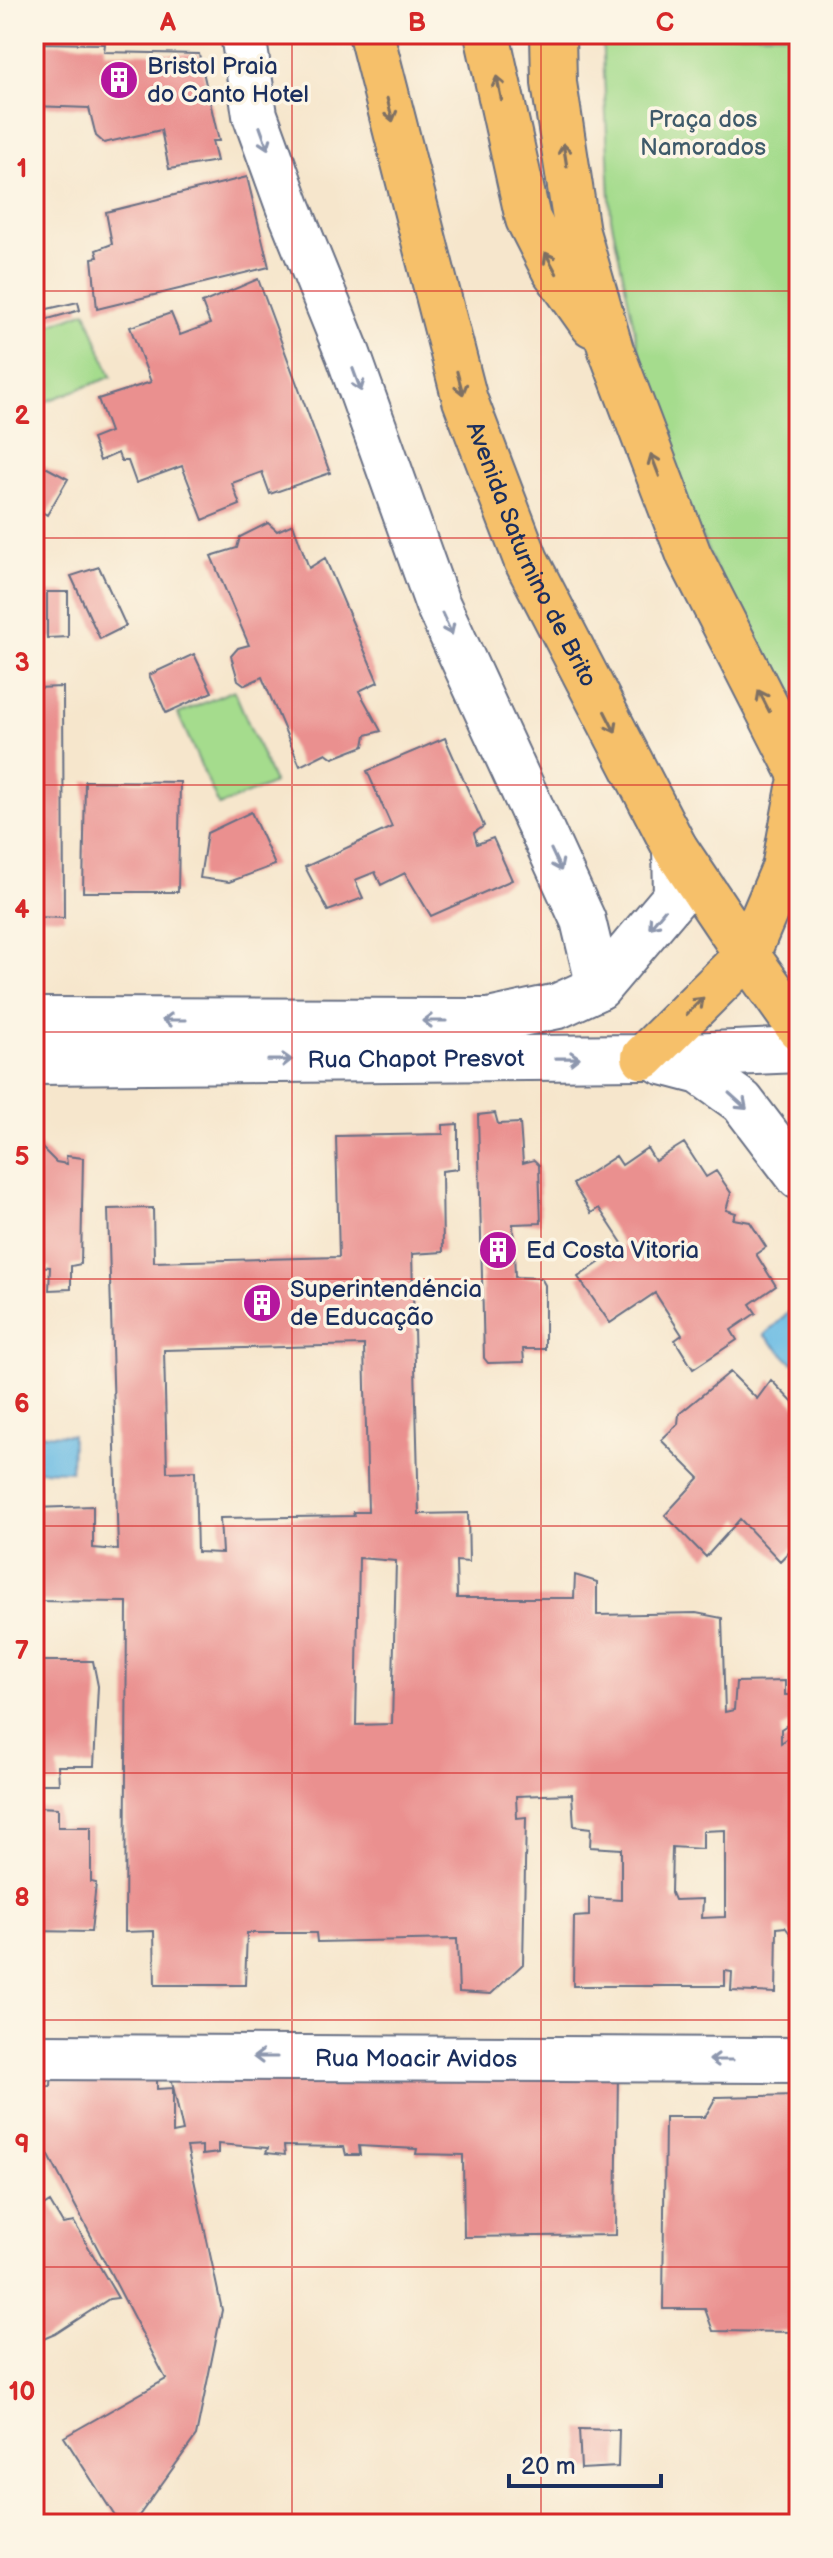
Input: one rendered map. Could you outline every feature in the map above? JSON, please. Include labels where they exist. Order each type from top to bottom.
[{"type":"main road","name":"Avenida Saturnino de Brito","points":[[371,34],[465,400],[526,560],[675,848],[799,1028]]},
{"type":"main road","points":[[487,34],[528,219],[554,270],[611,350]]},
{"type":"main road","points":[[553,34],[554,83],[577,232],[611,350],[689,555],[799,771]]},
{"type":"main road","points":[[644,1057],[747,955],[784,868],[799,788]]},
{"type":"street","points":[[243,34],[255,115],[288,206],[348,354],[437,603],[583,920],[599,987]]},
{"type":"street","name":"Rua Chapot Presvot","points":[[34,1020],[489,1021],[558,1006],[599,987],[676,896],[675,848]]},
{"type":"street","name":"Rua Chapot Presvot","points":[[34,1062],[644,1057],[799,1050]]},
{"type":"street","points":[[644,1057],[700,1072],[742,1102],[799,1177]]},
{"type":"street","name":"Rua Moacir Avidos","points":[[34,2057],[799,2060]]},
{"type":"green space","name":"Praça dos Namorados","points":[[602,34],[799,34],[799,720],[726,591],[658,441],[611,218]]},
{"type":"green space","points":[[86,311],[111,377],[34,406],[34,331]]},
{"type":"green space","points":[[234,690],[274,783],[219,806],[178,714]]},
{"type":"water","points":[[797,1305],[799,1360],[792,1363],[764,1335]]},
{"type":"water","points":[[34,1434],[72,1435],[71,1471],[34,1470]]},
{"type":"building","name":"Bristol Praia do Canto Hotel","points":[[34,43],[105,44],[104,52],[199,54],[219,141],[212,141],[217,161],[169,169],[161,130],[104,143],[96,136],[89,108],[34,106]]},
{"type":"building","points":[[247,177],[269,267],[97,309],[92,258],[98,257],[96,250],[112,244],[106,212]]},
{"type":"building","points":[[258,279],[330,473],[270,494],[262,472],[232,483],[240,505],[203,520],[182,466],[136,483],[128,461],[121,461],[118,453],[100,461],[92,439],[110,432],[98,399],[151,382],[130,327],[171,313],[180,335],[210,324],[202,303]]},
{"type":"building","points":[[78,302],[80,310],[34,323],[34,312]]},
{"type":"building","points":[[34,461],[68,479],[47,515],[34,508]]},
{"type":"building","points":[[268,523],[277,531],[293,524],[309,568],[325,558],[378,682],[359,691],[381,731],[366,735],[364,746],[333,758],[326,753],[300,766],[262,677],[245,685],[238,680],[231,656],[238,648],[249,645],[211,556],[237,548],[240,537]]},
{"type":"building","points":[[99,567],[126,626],[100,639],[71,576]]},
{"type":"building","points":[[47,592],[68,592],[68,637],[47,638]]},
{"type":"building","points":[[194,654],[212,692],[166,713],[149,675]]},
{"type":"building","points":[[63,687],[64,918],[34,917],[34,688]]},
{"type":"building","points":[[445,738],[484,826],[474,833],[477,844],[493,838],[512,880],[431,916],[405,873],[381,885],[375,872],[355,880],[363,898],[328,911],[305,867],[392,827],[367,771]]},
{"type":"building","points":[[85,781],[180,782],[178,892],[83,892]]},
{"type":"building","points":[[251,812],[275,865],[229,882],[200,878],[207,833]]},
{"type":"building","name":"Ed Costa Vitoria","points":[[495,1113],[498,1124],[520,1123],[523,1163],[534,1160],[539,1165],[541,1223],[513,1224],[515,1277],[541,1278],[545,1285],[545,1349],[523,1349],[524,1362],[488,1363],[484,1358],[478,1115]]},
{"type":"building","points":[[458,1124],[458,1169],[442,1171],[443,1252],[412,1254],[419,1514],[468,1513],[469,1562],[456,1561],[457,1598],[574,1598],[575,1575],[597,1582],[597,1615],[696,1613],[722,1618],[725,1712],[734,1710],[736,1682],[785,1681],[785,1695],[792,1695],[792,1722],[781,1729],[781,1743],[796,1733],[799,1736],[799,1932],[792,1936],[785,1927],[777,1928],[776,1993],[731,1991],[732,1972],[725,1971],[725,1986],[573,1986],[574,1917],[589,1916],[589,1898],[621,1900],[621,1849],[590,1847],[591,1828],[574,1826],[572,1794],[516,1796],[517,1818],[526,1817],[523,1964],[491,1994],[459,1992],[457,1939],[317,1942],[316,1933],[247,1933],[245,1985],[155,1985],[154,1931],[125,1932],[127,1602],[34,1601],[34,1508],[93,1506],[93,1548],[118,1550],[108,1209],[153,1208],[154,1262],[339,1257],[336,1136],[443,1134],[443,1125]],"holes":[[[364,1345],[368,1512],[353,1512],[354,1516],[220,1518],[222,1553],[197,1552],[195,1471],[167,1472],[164,1350]],[[359,1558],[396,1561],[392,1724],[356,1725]],[[725,1830],[725,1917],[702,1918],[703,1899],[674,1900],[671,1893],[672,1847],[703,1849],[703,1831]]]},
{"type":"building","points":[[34,1140],[56,1162],[67,1164],[66,1156],[83,1158],[81,1264],[71,1266],[71,1289],[49,1290],[50,1267],[37,1266],[37,1252],[34,1252]]},
{"type":"building","points":[[684,1143],[706,1177],[716,1171],[731,1193],[726,1210],[736,1213],[733,1219],[750,1222],[766,1247],[756,1254],[776,1286],[750,1304],[756,1313],[731,1330],[737,1340],[693,1369],[675,1340],[682,1335],[655,1293],[610,1323],[578,1277],[624,1246],[599,1208],[591,1213],[573,1184],[616,1156],[622,1165],[647,1148],[655,1161]]},
{"type":"building","points":[[730,1372],[757,1399],[771,1380],[799,1409],[799,1541],[780,1561],[740,1519],[706,1557],[665,1515],[699,1478],[661,1440],[678,1424],[679,1414]]},
{"type":"building","points":[[34,1661],[93,1661],[98,1686],[94,1766],[58,1766],[59,1784],[39,1784],[38,1807],[58,1808],[58,1827],[91,1827],[91,1882],[96,1883],[91,1932],[34,1931]]},
{"type":"building","points":[[52,2067],[157,2067],[157,2089],[173,2088],[173,2133],[183,2131],[169,2068],[618,2071],[616,2235],[464,2237],[463,2155],[416,2154],[417,2149],[359,2146],[360,2155],[346,2155],[344,2147],[284,2146],[285,2155],[266,2153],[268,2148],[218,2144],[218,2153],[202,2155],[202,2146],[187,2147],[222,2310],[196,2436],[133,2524],[120,2524],[64,2437],[166,2379],[34,2127],[35,2088],[51,2086]]},
{"type":"building","points":[[799,2095],[799,2332],[713,2331],[705,2309],[663,2309],[665,2117],[705,2117],[716,2097]]},
{"type":"building","points":[[50,2202],[63,2224],[74,2222],[118,2298],[109,2299],[55,2334],[34,2343],[34,2212]]},
{"type":"building","points":[[579,2429],[619,2430],[618,2467],[581,2469]]},
{"type":"place","name":"Bristol Praia do Canto Hotel","points":[[119,80]]},
{"type":"place","name":"Ed Costa Vitoria","points":[[498,1250]]},
{"type":"place","name":"Superintendéncia de Educação","points":[[262,1303]]}]
